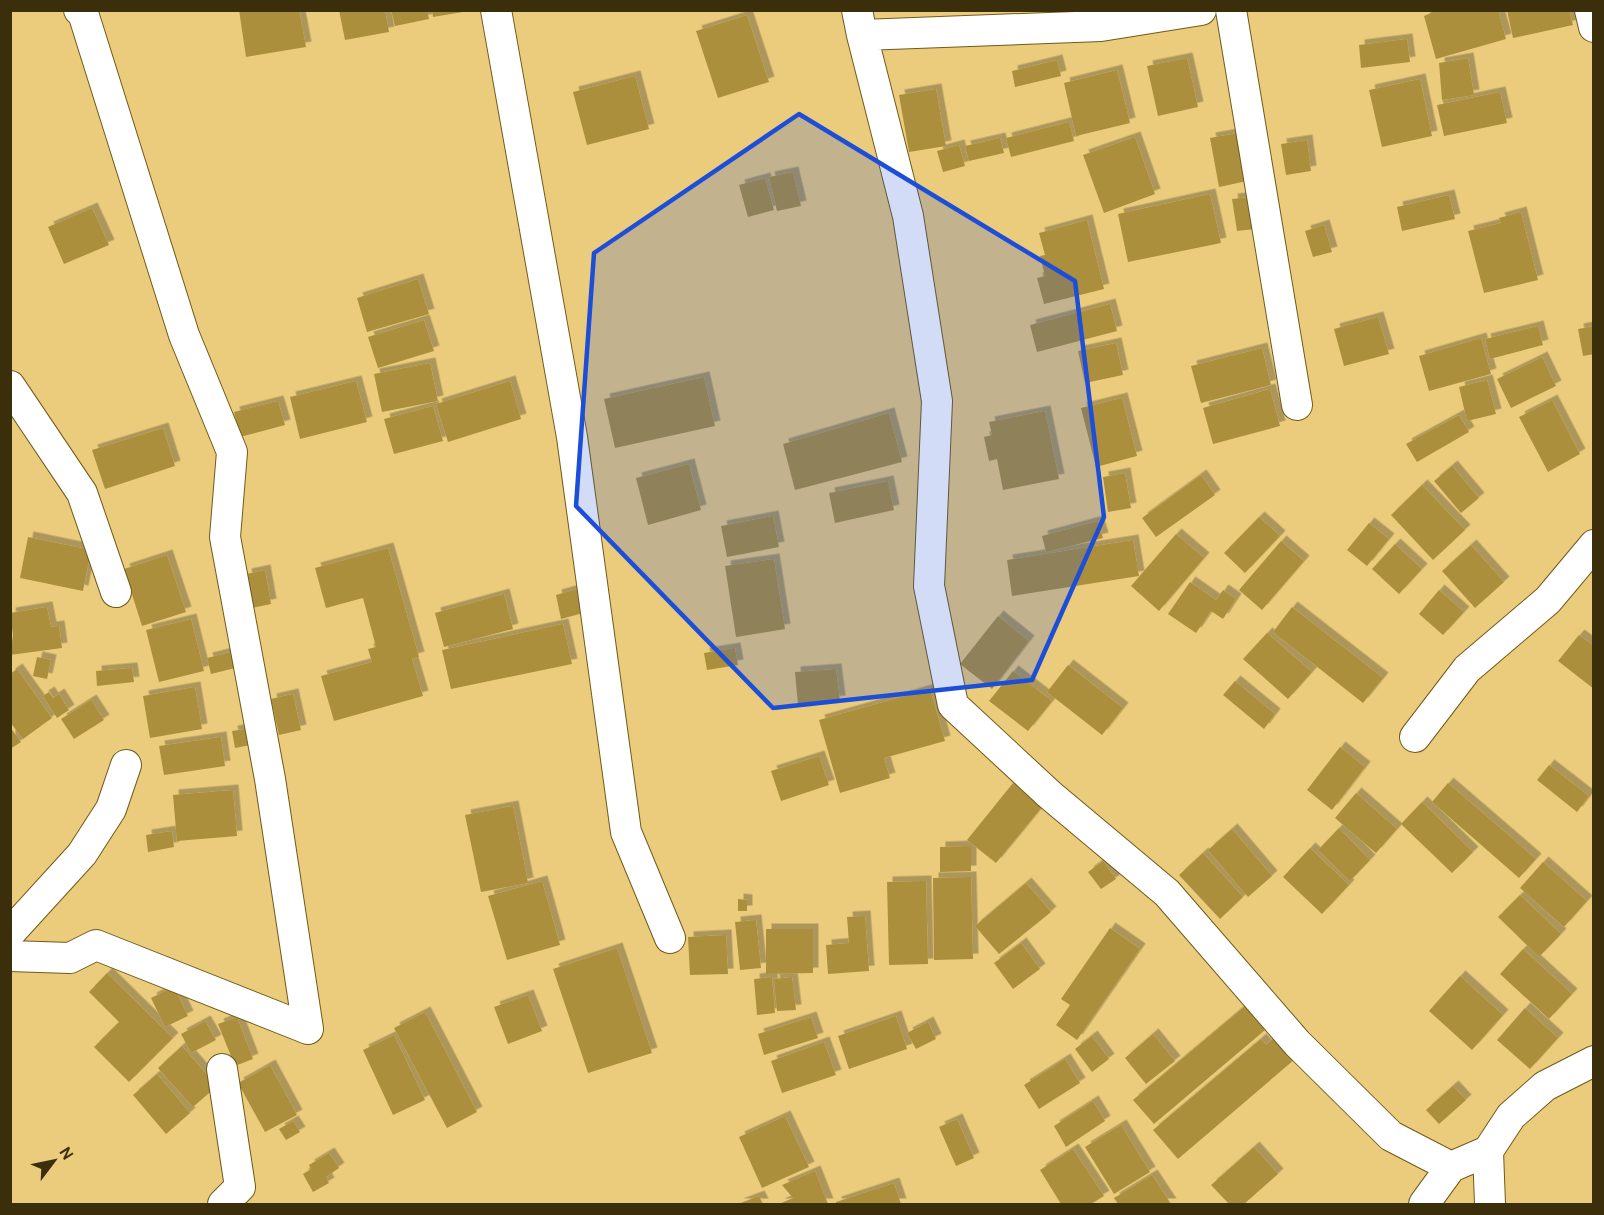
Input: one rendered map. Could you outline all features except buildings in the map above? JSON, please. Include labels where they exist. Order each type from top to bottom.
[{"type":"street","points":[[10,956],[70,958],[96,945],[308,1029],[270,779],[225,537],[232,452],[184,335],[83,13],[79,10]]},
{"type":"street","points":[[496,10],[572,437],[626,832],[669,938]]},
{"type":"street","points":[[1201,10],[1101,26],[860,23],[908,216],[937,401],[929,586],[953,705],[1050,795],[1167,893],[1297,1043],[1391,1136],[1451,1167]]},
{"type":"street","points":[[1231,10],[1297,405]]},
{"type":"street","points":[[1590,10],[1593,27]]},
{"type":"street","points":[[10,386],[82,493],[116,592]]},
{"type":"street","points":[[1414,737],[1467,669],[1548,600],[1593,545]]},
{"type":"street","points":[[10,933],[82,854],[111,809],[126,765]]},
{"type":"street","points":[[1424,1204],[1451,1167],[1488,1151],[1511,1116],[1545,1086],[1593,1061]]},
{"type":"street","points":[[222,1069],[240,1187],[223,1204]]},
{"type":"street","points":[[1488,1151],[1490,1204]]},
{"type":"highlighted area","points":[[799,114],[1075,281],[1104,517],[1032,680],[773,708],[576,506],[594,253]]}]
